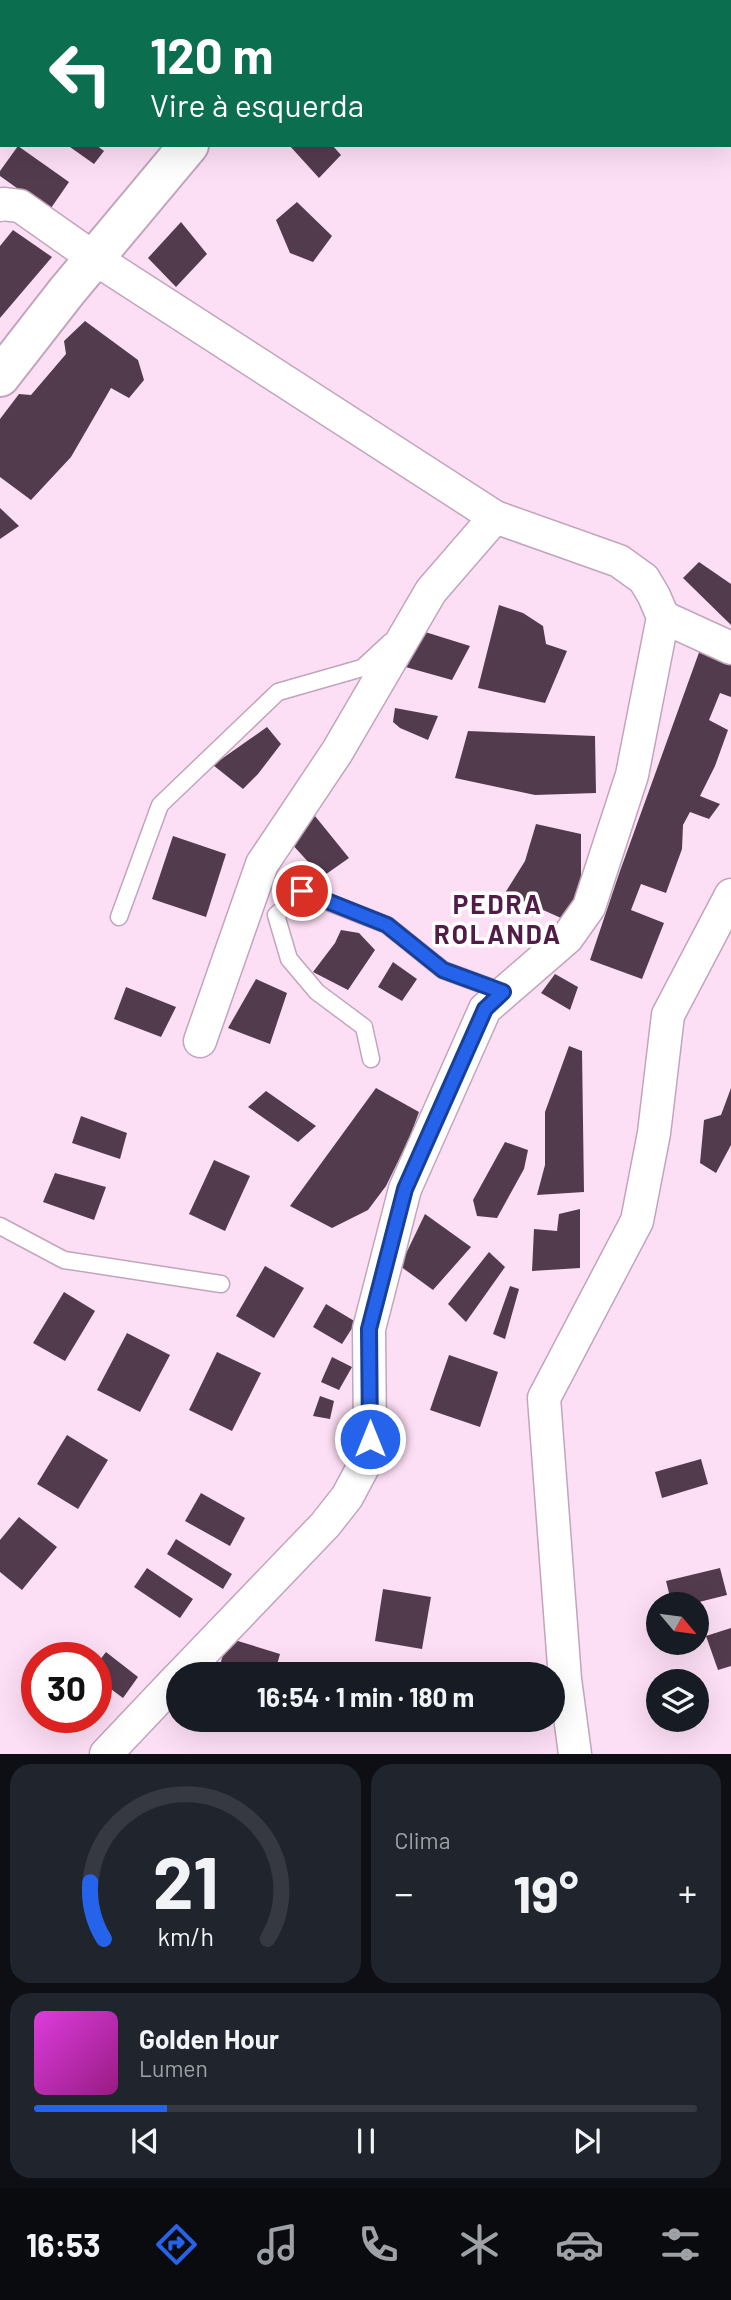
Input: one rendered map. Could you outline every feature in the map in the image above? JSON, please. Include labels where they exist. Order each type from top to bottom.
[{"type":"main road","points":[[0,377],[94,258],[188,147]]},
{"type":"street","points":[[0,205],[20,206],[94,258],[495,517],[619,561],[644,579],[663,617],[632,775],[589,907],[567,938],[485,1009],[405,1189],[369,1329],[370,1439],[362,1469],[347,1497],[325,1525],[193,1662]]},
{"type":"street","points":[[200,1041],[262,864],[337,752],[431,591],[495,517]]},
{"type":"street","points":[[663,617],[731,648]]},
{"type":"street","points":[[575,1754],[565,1679],[544,1398],[637,1221],[654,1133],[668,1015],[731,895]]},
{"type":"street","points":[[106,1754],[166,1691]]},
{"type":"lane","points":[[119,917],[160,805],[278,692],[362,668],[416,615]]},
{"type":"lane","points":[[371,1059],[363,1027],[317,992],[289,958],[276,915],[302,891],[387,925],[443,970],[503,992]]},
{"type":"lane","points":[[0,1226],[64,1260],[220,1283]]},
{"type":"building","points":[[19,147],[69,182],[49,211],[0,176],[0,171]]},
{"type":"building","points":[[70,147],[99,147],[104,151],[94,164]]},
{"type":"building","points":[[291,147],[334,147],[341,155],[319,178]]},
{"type":"building","points":[[297,202],[332,236],[313,262],[290,253],[276,220]]},
{"type":"building","points":[[181,222],[207,254],[176,287],[148,258]]},
{"type":"building","points":[[13,230],[52,257],[0,318],[0,246]]},
{"type":"building","points":[[85,321],[138,360],[144,380],[129,398],[111,388],[71,457],[31,500],[0,477],[0,419],[19,394],[31,395],[66,354],[64,341]]},
{"type":"building","points":[[0,508],[19,526],[0,539]]},
{"type":"building","points":[[699,562],[731,584],[731,625],[683,578]]},
{"type":"building","points":[[499,605],[523,613],[543,626],[546,644],[567,651],[545,703],[478,688]]},
{"type":"building","points":[[422,631],[470,646],[452,680],[402,666]]},
{"type":"building","points":[[701,647],[731,663],[731,697],[720,693],[709,720],[728,730],[700,796],[720,804],[709,819],[690,812],[683,825],[682,849],[666,893],[641,884],[631,910],[664,923],[642,979],[590,960]]},
{"type":"building","points":[[395,708],[438,716],[428,740],[400,728],[393,722]]},
{"type":"building","points":[[267,727],[281,744],[243,789],[213,765]]},
{"type":"building","points":[[468,731],[595,736],[596,793],[535,795],[455,778]]},
{"type":"building","points":[[315,816],[349,858],[322,877],[290,842]]},
{"type":"building","points":[[536,824],[581,834],[581,890],[561,918],[505,893],[525,861]]},
{"type":"building","points":[[173,836],[226,854],[206,917],[152,899]]},
{"type":"building","points":[[341,930],[359,933],[375,950],[348,990],[313,972],[335,943]]},
{"type":"building","points":[[393,962],[417,979],[402,1001],[378,987]]},
{"type":"building","points":[[555,974],[578,987],[570,1010],[541,993]]},
{"type":"building","points":[[256,979],[287,993],[270,1044],[228,1028]]},
{"type":"building","points":[[126,987],[176,1007],[161,1037],[114,1019]]},
{"type":"building","points":[[569,1046],[582,1051],[584,1192],[537,1195],[545,1165],[545,1112]]},
{"type":"building","points":[[376,1088],[419,1112],[386,1186],[368,1210],[332,1228],[290,1206]]},
{"type":"building","points":[[731,1088],[731,1145],[716,1173],[700,1163],[704,1120],[721,1115]]},
{"type":"building","points":[[266,1091],[316,1126],[298,1142],[248,1107]]},
{"type":"building","points":[[81,1116],[127,1133],[120,1159],[72,1143]]},
{"type":"building","points":[[505,1142],[528,1150],[524,1169],[497,1218],[477,1216],[473,1200]]},
{"type":"building","points":[[214,1160],[250,1176],[225,1231],[189,1214]]},
{"type":"building","points":[[55,1173],[106,1187],[94,1220],[43,1202]]},
{"type":"building","points":[[580,1209],[580,1268],[532,1271],[534,1229],[557,1231],[559,1214]]},
{"type":"building","points":[[425,1214],[471,1247],[433,1290],[400,1266]]},
{"type":"building","points":[[489,1252],[505,1267],[466,1322],[448,1304]]},
{"type":"building","points":[[265,1266],[304,1288],[274,1338],[236,1316]]},
{"type":"building","points":[[510,1286],[519,1289],[505,1339],[493,1334]]},
{"type":"building","points":[[64,1292],[95,1311],[65,1361],[33,1343]]},
{"type":"building","points":[[326,1304],[356,1322],[342,1344],[313,1327]]},
{"type":"building","points":[[127,1333],[170,1355],[140,1412],[97,1390]]},
{"type":"building","points":[[217,1352],[261,1373],[232,1431],[189,1410]]},
{"type":"building","points":[[449,1355],[498,1372],[480,1427],[430,1410]]},
{"type":"building","points":[[332,1357],[352,1367],[339,1390],[321,1382]]},
{"type":"building","points":[[320,1396],[334,1401],[330,1419],[313,1416]]},
{"type":"building","points":[[67,1435],[108,1460],[78,1509],[37,1484]]},
{"type":"building","points":[[701,1459],[708,1484],[662,1498],[655,1472]]},
{"type":"building","points":[[201,1493],[245,1518],[230,1546],[185,1521]]},
{"type":"building","points":[[19,1517],[57,1547],[22,1590],[0,1572],[0,1540]]},
{"type":"building","points":[[176,1539],[232,1574],[223,1589],[167,1554]]},
{"type":"building","points":[[147,1568],[193,1599],[180,1618],[134,1587]]},
{"type":"building","points":[[720,1568],[727,1595],[709,1600],[709,1592],[669,1592],[666,1581]]},
{"type":"building","points":[[383,1589],[431,1597],[422,1649],[375,1641]]},
{"type":"building","points":[[731,1628],[731,1666],[718,1670],[709,1644],[709,1635]]},
{"type":"building","points":[[228,1638],[280,1654],[278,1662],[221,1662]]},
{"type":"building","points":[[112,1657],[138,1677],[123,1698],[112,1690]]},
{"type":"district","name":"PEDRA ROLANDA","points":[[498,918]]},
{"type":"route","points":[[302,891],[387,925],[443,970],[503,992],[485,1009],[405,1189],[369,1329],[370,1439]]}]
